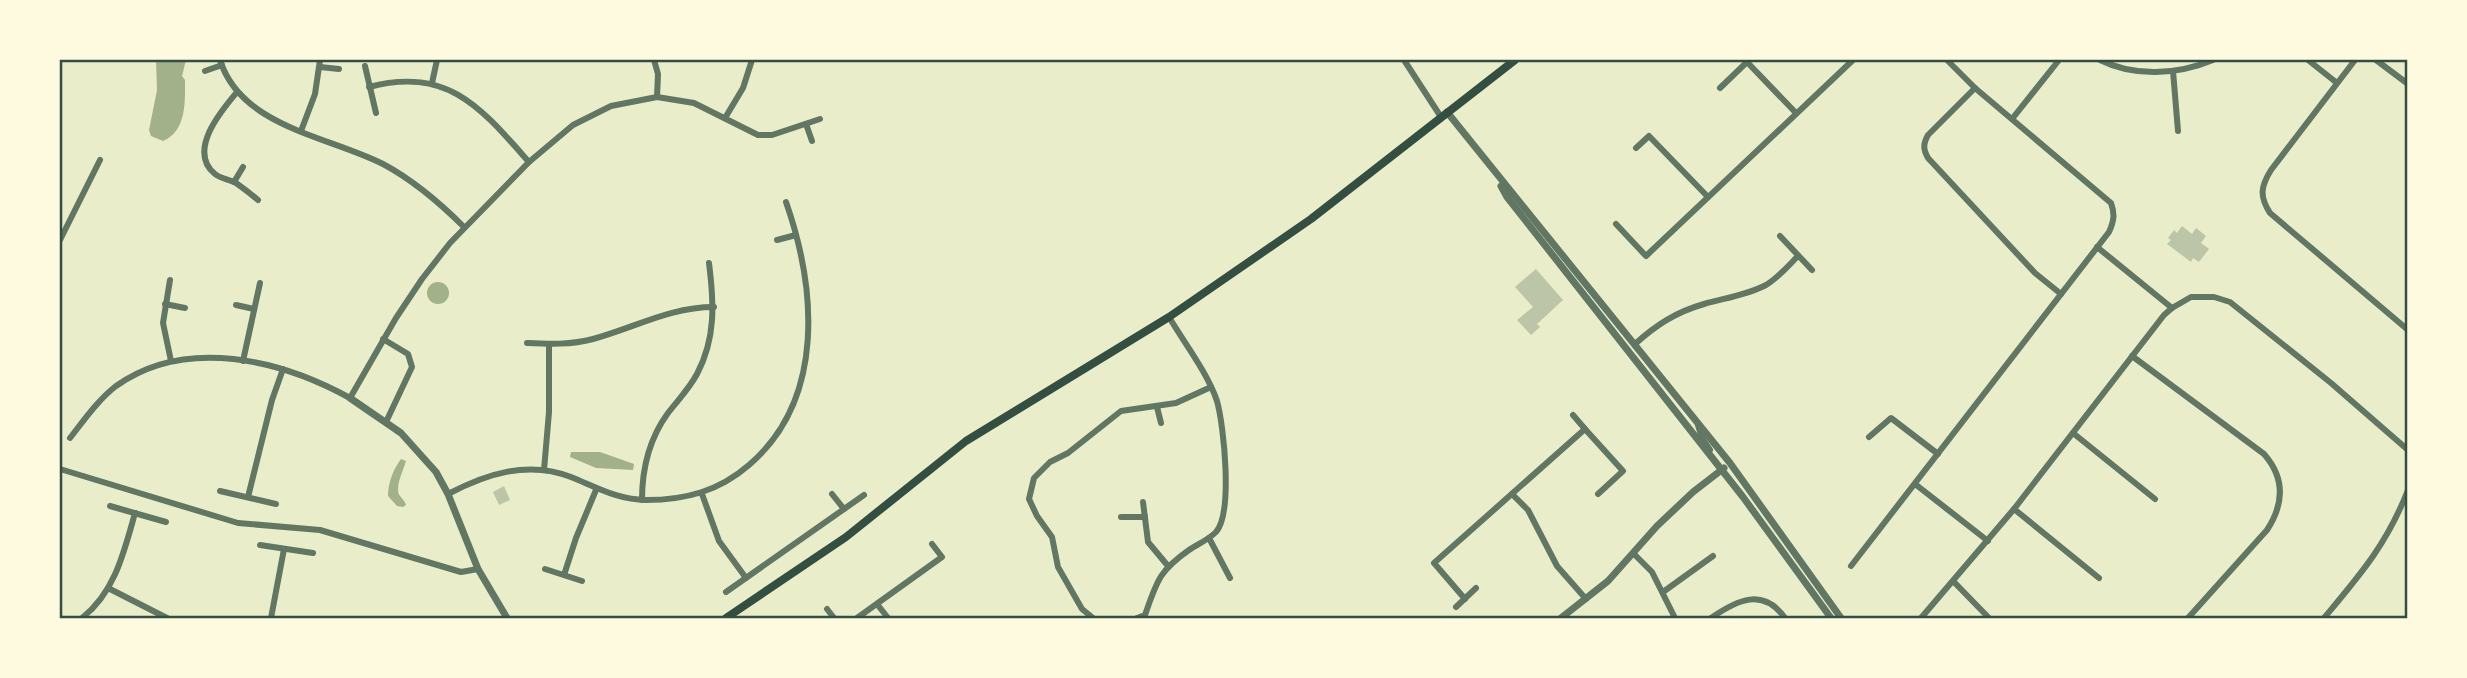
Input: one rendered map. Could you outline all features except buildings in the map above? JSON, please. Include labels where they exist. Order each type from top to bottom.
[{"type":"main road","points":[[726,618],[845,537],[966,441],[1169,317],[1311,219],[1515,60]]},
{"type":"street","points":[[432,83],[437,60]]},
{"type":"street","points":[[654,60],[658,74],[657,97]]},
{"type":"street","points":[[725,118],[743,88],[752,60]]},
{"type":"street","points":[[1404,60],[1444,115],[1490,167],[1730,463],[1841,618]]},
{"type":"street","points":[[1616,224],[1646,256],[1853,60]]},
{"type":"street","points":[[1851,566],[2061,295],[2109,232],[2114,221],[2111,203],[1975,88],[1947,60]]},
{"type":"street","points":[[2012,119],[2059,60]]},
{"type":"street","points":[[2100,60],[2133,70],[2173,71],[2213,60]]},
{"type":"street","points":[[2308,60],[2337,82]]},
{"type":"street","points":[[2355,60],[2271,170],[2263,182],[2261,194],[2270,213],[2407,330]]},
{"type":"street","points":[[2376,60],[2407,84]]},
{"type":"street","points":[[205,71],[221,62],[237,92],[272,117],[360,153],[397,172],[435,200],[464,227]]},
{"type":"street","points":[[1720,88],[1747,62],[1796,113]]},
{"type":"street","points":[[302,131],[315,94],[320,63],[338,69]]},
{"type":"street","points":[[365,66],[376,113]]},
{"type":"street","points":[[2173,71],[2178,131]]},
{"type":"street","points":[[369,87],[408,81],[432,83],[457,93],[477,106],[528,162]]},
{"type":"street","points":[[1975,88],[1928,135],[1923,150],[2035,273],[2061,295]]},
{"type":"street","points":[[237,92],[215,122],[206,140],[205,153],[212,171],[234,182],[258,200]]},
{"type":"street","points":[[350,398],[422,279],[464,227],[528,162],[561,134],[591,115],[624,102],[657,97],[694,103],[758,135],[772,135],[820,120]]},
{"type":"street","points":[[806,124],[812,141]]},
{"type":"street","points":[[1636,148],[1650,136],[1708,197]]},
{"type":"street","points":[[60,240],[100,160]]},
{"type":"street","points":[[234,182],[243,167]]},
{"type":"street","points":[[1490,167],[1507,197],[1722,469],[1831,618]]},
{"type":"street","points":[[448,494],[495,473],[544,470],[568,476],[596,490],[642,500],[665,500],[702,494],[731,479],[766,450],[783,425],[800,391],[806,367],[808,339],[804,277],[786,202]]},
{"type":"street","points":[[777,240],[796,235]]},
{"type":"street","points":[[1780,236],[1812,270]]},
{"type":"street","points":[[2097,247],[2172,308]]},
{"type":"street","points":[[1632,357],[1634,344],[1661,321],[1676,313],[1705,303],[1743,295],[1768,284],[1798,256]]},
{"type":"street","points":[[642,500],[643,475],[648,452],[663,421],[691,384],[711,336],[714,307],[709,263]]},
{"type":"street","points":[[170,280],[165,304],[164,332],[172,361]]},
{"type":"street","points":[[243,361],[260,283]]},
{"type":"street","points":[[1921,618],[2014,509],[2172,308],[2190,297],[2221,299],[2239,307],[2407,450]]},
{"type":"street","points":[[165,304],[186,308]]},
{"type":"street","points":[[236,304],[254,309]]},
{"type":"street","points":[[527,343],[591,340],[670,312],[714,307]]},
{"type":"street","points":[[1137,618],[1147,617],[1157,583],[1168,565],[1218,530],[1227,489],[1220,416],[1211,387],[1169,317]]},
{"type":"street","points":[[383,340],[408,354],[412,367],[386,422]]},
{"type":"street","points":[[1622,343],[1634,344]]},
{"type":"street","points":[[544,470],[549,412],[549,344]]},
{"type":"street","points":[[2132,356],[2264,454],[2273,464],[2281,487],[2281,499],[2267,530],[2188,618]]},
{"type":"street","points":[[70,438],[90,411],[114,388],[139,373],[172,361],[197,358],[243,361],[311,378],[350,398],[386,422],[430,463],[448,494],[478,569],[507,618]]},
{"type":"street","points":[[248,497],[272,400],[283,369]]},
{"type":"street","points":[[1093,618],[1082,609],[1058,567],[1052,537],[1029,499],[1034,478],[1050,462],[1068,453],[1121,411],[1176,402],[1211,387]]},
{"type":"street","points":[[1157,407],[1161,423]]},
{"type":"street","points":[[1573,415],[1623,471],[1598,494]]},
{"type":"street","points":[[1870,437],[1891,418],[1938,454]]},
{"type":"street","points":[[1698,423],[1702,438],[1722,469]]},
{"type":"street","points":[[1465,599],[1434,564],[1585,429]]},
{"type":"street","points":[[2073,433],[2155,499]]},
{"type":"street","points":[[1561,618],[1608,581],[1693,492],[1730,463]]},
{"type":"street","points":[[60,469],[244,525],[316,530],[461,572],[478,569]]},
{"type":"street","points":[[1915,484],[1988,541]]},
{"type":"street","points":[[564,575],[596,490]]},
{"type":"street","points":[[2324,618],[2384,543],[2407,490]]},
{"type":"street","points":[[220,491],[276,504]]},
{"type":"street","points":[[702,494],[719,541],[746,578]]},
{"type":"street","points":[[832,494],[844,509]]},
{"type":"street","points":[[1512,494],[1528,510],[1557,566],[1586,599]]},
{"type":"street","points":[[726,592],[864,495]]},
{"type":"street","points":[[1143,502],[1148,542],[1168,565]]},
{"type":"street","points":[[110,506],[166,522]]},
{"type":"street","points":[[2014,509],[2099,578]]},
{"type":"street","points":[[82,618],[98,603],[120,566],[135,513]]},
{"type":"street","points":[[1121,517],[1145,517]]},
{"type":"street","points":[[1209,538],[1230,578]]},
{"type":"street","points":[[857,618],[942,557],[932,544]]},
{"type":"street","points":[[260,545],[313,553]]},
{"type":"street","points":[[271,618],[284,549]]},
{"type":"street","points":[[1633,552],[1652,572],[1675,618]]},
{"type":"street","points":[[1664,592],[1713,556]]},
{"type":"street","points":[[545,569],[582,581]]},
{"type":"street","points":[[1954,582],[1989,618]]},
{"type":"street","points":[[108,588],[167,618]]},
{"type":"street","points":[[1456,607],[1476,588]]},
{"type":"street","points":[[1711,618],[1729,605],[1746,600],[1766,601],[1785,618]]},
{"type":"street","points":[[877,604],[888,618]]},
{"type":"street","points":[[827,609],[834,618]]},
{"type":"street","points":[[1976,618],[1982,611]]},
{"type":"shaded area","points":[[156,60],[186,60],[182,76],[185,80],[185,97],[181,123],[171,136],[163,141],[151,136],[149,130],[157,90]]},
{"type":"shaded area","points":[[438,282],[446,285],[449,293],[446,301],[438,304],[430,301],[427,293],[430,285]]},
{"type":"shaded area","points":[[571,452],[600,452],[634,464],[633,470],[596,468],[570,457]]},
{"type":"shaded area","points":[[401,459],[406,461],[398,488],[398,493],[406,505],[403,507],[397,506],[388,496],[392,477]]}]
